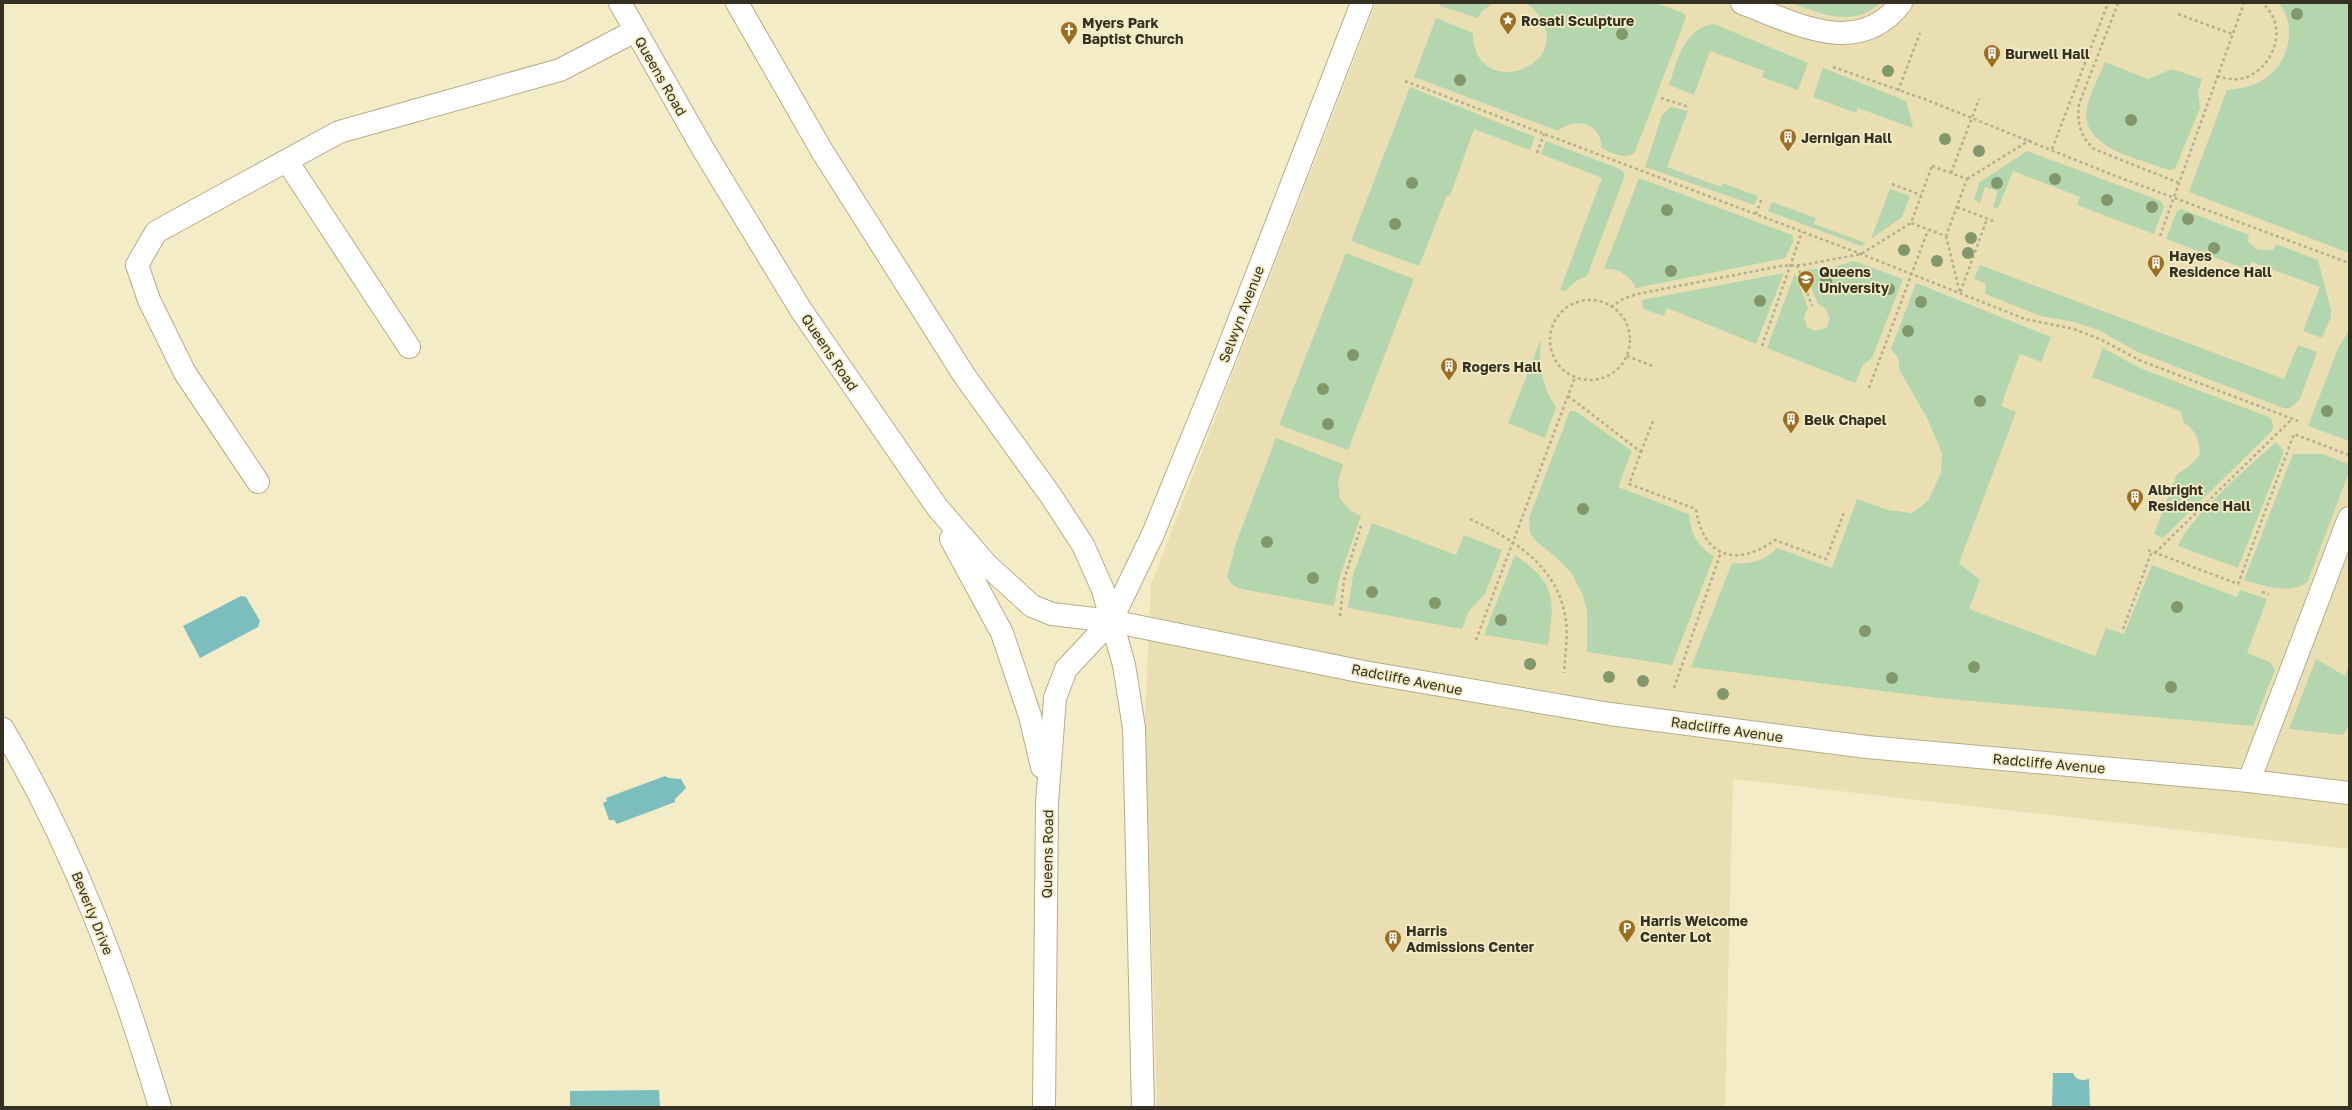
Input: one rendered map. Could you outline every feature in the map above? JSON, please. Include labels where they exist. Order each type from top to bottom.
[{"type":"street","name":"Queens Road","points":[[620,3],[635,31],[801,310],[937,507],[987,565],[1032,606],[1052,614],[1111,621]]},
{"type":"street","points":[[736,3],[822,151],[964,375],[1051,496],[1083,545],[1103,590],[1129,688],[1134,728],[1143,1107]]},
{"type":"street","name":"Selwyn Avenue","points":[[1111,621],[1169,499],[1362,3]]},
{"type":"street","points":[[1742,3],[1811,29],[1846,34],[1862,32],[1878,25],[1892,15],[1901,3]]},
{"type":"street","points":[[258,482],[185,373],[148,300],[137,265],[156,232],[339,132],[560,70],[635,31]]},
{"type":"street","points":[[287,161],[409,347]]},
{"type":"street","points":[[937,507],[1002,633],[1030,716],[1044,774],[1047,803]]},
{"type":"street","points":[[2249,781],[2349,518]]},
{"type":"street","name":"Queens Road","points":[[1044,1107],[1047,803],[1052,713],[1059,683],[1066,669],[1111,621]]},
{"type":"street","name":"Radcliffe Avenue","points":[[1111,621],[1364,672],[1560,707],[1867,747],[2249,781],[2349,793]]},
{"type":"street","name":"Beverly Drive","points":[[3,729],[55,823],[81,882],[121,981],[160,1107]]},
{"type":"path","points":[[2052,149],[2108,3]]},
{"type":"path","points":[[2118,3],[2079,104],[2077,118],[2080,129],[2086,141],[2094,149],[2179,183]]},
{"type":"path","points":[[2160,236],[2244,3]]},
{"type":"path","points":[[2217,76],[2232,80],[2247,77],[2260,70],[2270,59],[2275,46],[2277,32],[2273,19],[2262,3]]},
{"type":"path","points":[[2178,14],[2232,34]]},
{"type":"path","points":[[1898,91],[1923,25]]},
{"type":"path","points":[[1831,66],[1898,91],[1928,100],[2174,198],[2349,263]]},
{"type":"path","points":[[1405,81],[1861,254],[2025,319],[2074,328],[2102,340],[2139,360],[2298,421]]},
{"type":"path","points":[[1661,98],[1689,107]]},
{"type":"path","points":[[1951,173],[1979,99]]},
{"type":"path","points":[[1537,153],[1544,134]]},
{"type":"path","points":[[1960,293],[1946,236],[1967,179],[2030,140]]},
{"type":"path","points":[[1611,307],[1623,299],[1637,294],[1791,265],[1861,254],[1911,223],[1932,166],[1967,179]]},
{"type":"path","points":[[1892,184],[1921,194]]},
{"type":"path","points":[[1756,214],[1762,198]]},
{"type":"path","points":[[1957,207],[1993,222]]},
{"type":"path","points":[[1960,293],[1988,219]]},
{"type":"path","points":[[1911,223],[1946,236]]},
{"type":"path","points":[[1869,388],[1928,230]]},
{"type":"path","points":[[1762,346],[1802,232]]},
{"type":"path","points":[[1797,265],[1812,306]]},
{"type":"path","points":[[1591,300],[1604,302],[1611,307],[1624,319],[1629,330],[1627,356],[1620,366],[1609,375],[1596,380],[1575,377],[1560,367],[1552,355],[1550,335],[1557,317],[1567,308],[1578,302],[1591,300]]},
{"type":"path","points":[[1627,356],[1655,367]]},
{"type":"path","points":[[1476,640],[1575,377]]},
{"type":"path","points":[[1568,396],[1641,452]]},
{"type":"path","points":[[2123,629],[2154,552],[2292,419]]},
{"type":"path","points":[[1653,421],[1629,484],[1696,509],[1702,534],[1710,546],[1722,552],[1735,556],[1751,553],[1775,540],[1826,559],[1845,510]]},
{"type":"path","points":[[2148,550],[2238,584],[2294,434],[2349,455]]},
{"type":"path","points":[[1470,519],[1513,541],[1537,560],[1546,572],[1561,598],[1565,612],[1565,655],[1560,707]]},
{"type":"path","points":[[1340,616],[1344,580],[1361,526]]},
{"type":"path","points":[[1662,720],[1722,552]]},
{"type":"path","points":[[2262,592],[2269,594]]},
{"type":"shaded area","name":"Queens University","points":[[1376,3],[2349,3],[2349,849],[1733,779],[1725,1107],[1157,1107],[1145,718],[1151,584]]},
{"type":"green space","points":[[1441,3],[1493,3],[1482,11],[1478,18],[1440,6]]},
{"type":"green space","points":[[1527,3],[1656,3],[1683,13],[1686,17],[1635,152],[1631,155],[1622,156],[1601,148],[1600,139],[1597,133],[1586,124],[1572,124],[1565,126],[1558,131],[1414,77],[1436,18],[1473,33],[1478,56],[1491,68],[1508,72],[1525,68],[1539,58],[1547,42],[1544,24]]},
{"type":"green space","points":[[1792,3],[1880,3],[1870,11],[1848,17],[1825,14]]},
{"type":"green space","points":[[2279,3],[2349,3],[2349,253],[2189,192],[2227,90],[2246,87],[2263,80],[2279,65],[2284,55],[2288,44],[2288,23],[2285,13]]},
{"type":"green space","points":[[1714,24],[1808,63],[1798,90],[1762,77],[1764,71],[1710,51],[1694,95],[1669,85],[1683,47],[1688,39],[1703,27]]},
{"type":"green space","points":[[2105,62],[2148,79],[2172,69],[2202,79],[2198,91],[2200,108],[2175,169],[2169,170],[2114,150],[2092,133],[2087,122],[2088,102]]},
{"type":"green space","points":[[1823,68],[1906,101],[1913,128],[1858,108],[1856,113],[1813,97]]},
{"type":"green space","points":[[1410,87],[1535,137],[1530,150],[1474,129],[1450,196],[1447,195],[1419,266],[1351,241]]},
{"type":"green space","points":[[1671,107],[1688,111],[1667,167],[1721,187],[1722,183],[1758,196],[1754,205],[1645,167],[1662,115]]},
{"type":"green space","points":[[1546,141],[1620,169],[1624,173],[1624,178],[1587,276],[1576,281],[1565,291],[1560,290],[1602,178],[1541,154]]},
{"type":"green space","points":[[2027,151],[2161,201],[2164,207],[2154,234],[2077,205],[2080,197],[2013,171],[1998,209],[1993,207],[1998,191],[1985,187],[1980,203],[1974,199],[1980,182]]},
{"type":"green space","points":[[1639,178],[1792,235],[1794,240],[1785,258],[1636,288],[1630,279],[1623,273],[1604,269]]},
{"type":"green space","points":[[1890,189],[1910,196],[1902,217],[1871,239]]},
{"type":"green space","points":[[1772,202],[1816,218],[1814,224],[1866,243],[1861,246],[1768,211]]},
{"type":"green space","points":[[2181,209],[2249,235],[2247,241],[2258,250],[2273,250],[2276,244],[2318,260],[2331,310],[2331,317],[2322,338],[2303,331],[2320,287],[2252,262],[2248,270],[2166,239],[2177,211]]},
{"type":"green space","points":[[1346,253],[1414,279],[1348,450],[1279,425]]},
{"type":"green space","points":[[1854,261],[1903,279],[1872,358],[1863,365],[1855,383],[1767,348],[1795,273],[1808,308],[1804,317],[1807,327],[1815,331],[1826,328],[1830,319],[1826,309],[1818,304],[1804,270],[1829,268]]},
{"type":"green space","points":[[1980,265],[2284,379],[2298,345],[2317,352],[2300,399],[2290,408],[2283,408],[2138,352],[2098,330],[2074,322],[2041,316],[1988,295],[1985,293],[1986,284],[1974,279]]},
{"type":"green space","points":[[1784,273],[1756,344],[1667,308],[1664,316],[1643,309],[1642,300]]},
{"type":"green space","points":[[1916,283],[2051,337],[2041,362],[2020,354],[2001,406],[2016,412],[1959,563],[1980,580],[1969,609],[2095,656],[2106,628],[2124,634],[2152,565],[2237,597],[2240,590],[2267,599],[2247,653],[2270,662],[2275,670],[2253,726],[1938,698],[1691,667],[1732,563],[1751,563],[1757,561],[1767,556],[1777,548],[1832,568],[1857,499],[1888,510],[1912,513],[1928,501],[1941,473],[1942,453],[1927,418],[1900,371],[1898,358],[1891,349]]},
{"type":"green space","points":[[2349,331],[2349,441],[2308,426],[2339,346]]},
{"type":"green space","points":[[1541,339],[1540,357],[1542,374],[1547,391],[1556,407],[1545,438],[1508,423]]},
{"type":"green space","points":[[2103,348],[2142,369],[2269,417],[2273,423],[2271,432],[2163,538],[2154,534],[2177,474],[2188,467],[2200,455],[2198,441],[2192,429],[2184,423],[2180,411],[2092,377]]},
{"type":"green space","points":[[1570,411],[1575,411],[1632,451],[1618,487],[1689,514],[1691,527],[1696,539],[1703,548],[1714,556],[1672,665],[1587,652],[1587,610],[1582,593],[1572,574],[1558,559],[1536,541],[1530,533],[1529,518]]},
{"type":"green space","points":[[1276,438],[1343,464],[1338,482],[1340,499],[1351,511],[1361,516],[1339,579],[1334,606],[1242,589],[1234,586],[1227,578],[1236,543]]},
{"type":"green space","points":[[2276,442],[2284,451],[2238,568],[2178,546],[2195,520],[2222,491]]},
{"type":"green space","points":[[2293,454],[2323,454],[2348,464],[2349,472],[2308,581],[2294,588],[2286,589],[2244,580]]},
{"type":"green space","points":[[1372,523],[1456,555],[1464,535],[1502,550],[1485,594],[1469,611],[1462,629],[1348,608],[1353,575]]},
{"type":"green space","points":[[1515,555],[1538,574],[1550,593],[1552,615],[1548,645],[1484,635]]},
{"type":"green space","points":[[2316,659],[2345,676],[2349,666],[2349,725],[2343,735],[2289,729]]},
{"type":"water","points":[[241,596],[246,597],[260,621],[258,627],[200,658],[183,626]]},
{"type":"water","points":[[665,776],[669,778],[681,779],[686,788],[675,799],[675,802],[617,824],[614,820],[609,820],[603,803],[607,801],[606,798]]},
{"type":"water","points":[[2053,1073],[2073,1073],[2079,1079],[2089,1079],[2090,1107],[2052,1107]]},
{"type":"water","points":[[659,1090],[660,1107],[570,1107],[570,1091]]},
{"type":"place","name":"Rosati Sculpture","points":[[1508,35]]},
{"type":"place","name":"Myers Park Baptist Church","points":[[1069,45]]},
{"type":"place","name":"Burwell Hall","points":[[1992,68]]},
{"type":"place","name":"Jernigan Hall","points":[[1788,152]]},
{"type":"place","name":"Hayes Residence Hall","points":[[2156,278]]},
{"type":"place","name":"Queens University","points":[[1806,294]]},
{"type":"place","name":"Rogers Hall","points":[[1449,381]]},
{"type":"place","name":"Belk Chapel","points":[[1791,434]]},
{"type":"place","name":"Albright Residence Hall","points":[[2135,512]]},
{"type":"place","name":"Harris Welcome Center Lot","points":[[1627,943]]},
{"type":"place","name":"Harris Admissions Center","points":[[1393,953]]}]
